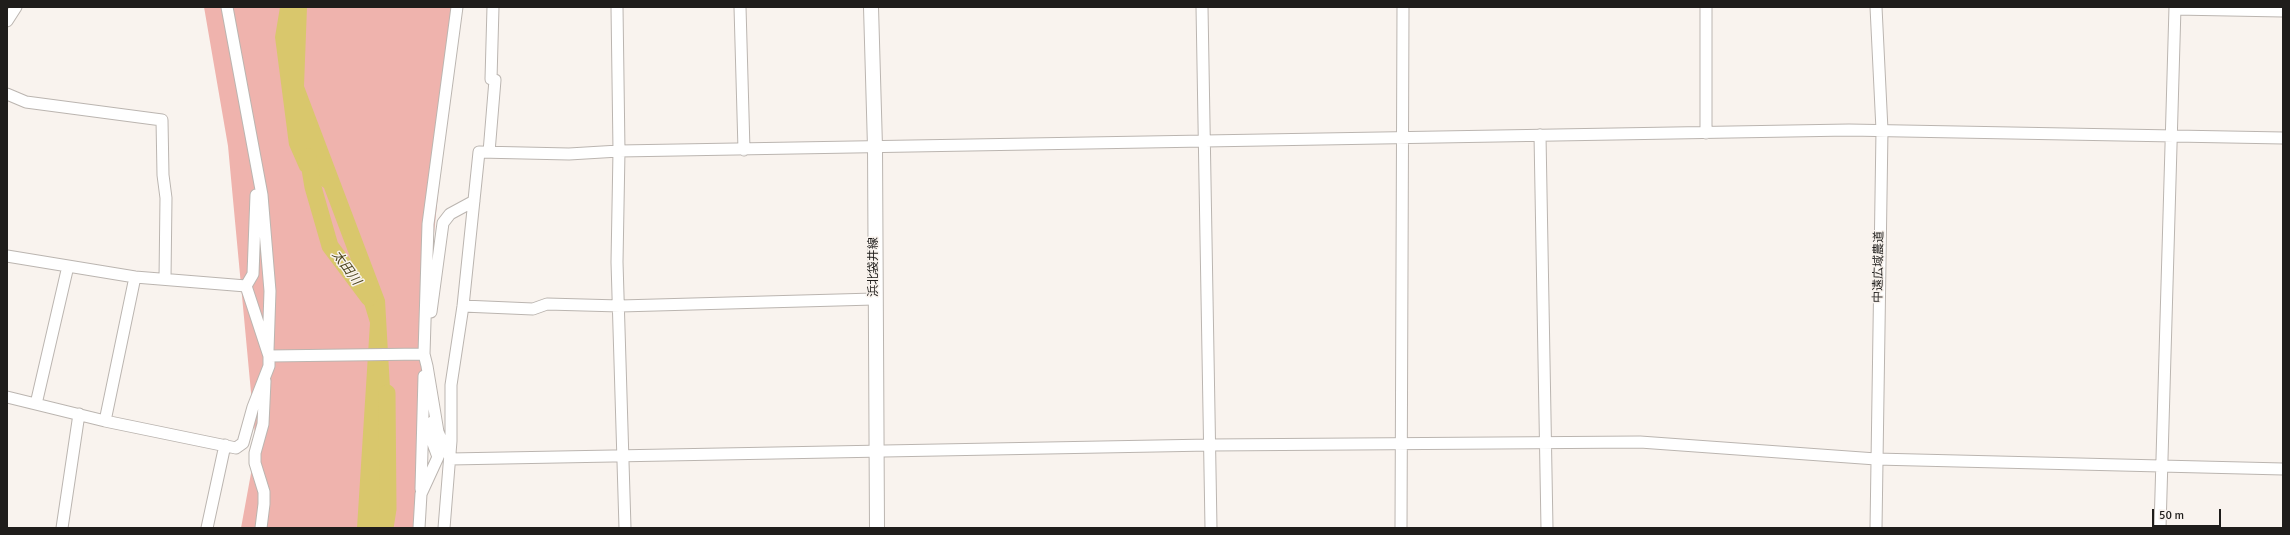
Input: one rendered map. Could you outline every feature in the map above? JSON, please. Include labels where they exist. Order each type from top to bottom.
[{"type":"main road","name":"浜北袋井線","points":[[871,7],[874,147],[877,528]]},
{"type":"street","points":[[7,21],[16,7]]},
{"type":"street","points":[[226,7],[259,183],[266,230],[271,354],[266,379],[263,424],[255,453],[255,463],[264,492],[264,504],[260,528]]},
{"type":"street","points":[[420,528],[423,342],[428,224],[457,7]]},
{"type":"street","points":[[489,152],[495,80],[491,79],[493,7]]},
{"type":"street","points":[[617,7],[619,151],[617,262],[620,306],[625,528]]},
{"type":"street","points":[[740,7],[744,150]]},
{"type":"street","points":[[1202,7],[1211,528]]},
{"type":"street","points":[[1401,528],[1403,7]]},
{"type":"street","points":[[1706,7],[1706,133]]},
{"type":"street","name":"中遠広域農道","points":[[1876,7],[1882,130],[1876,528]]},
{"type":"street","points":[[2160,528],[2175,8],[2283,11]]},
{"type":"street","points":[[7,94],[26,102],[162,120],[162,175],[166,198],[165,279]]},
{"type":"street","points":[[444,528],[450,459],[451,385],[463,306],[479,152],[569,154],[619,151],[1882,130],[2172,137],[2283,138]]},
{"type":"street","points":[[1540,135],[1547,528]]},
{"type":"street","points":[[259,183],[256,195],[253,274],[246,286],[264,344],[271,354]]},
{"type":"street","points":[[450,459],[438,432],[427,366],[423,355],[427,344],[442,223],[450,214],[474,201]]},
{"type":"street","points":[[7,256],[135,277],[246,286]]},
{"type":"street","points":[[36,404],[68,266]]},
{"type":"street","points":[[105,421],[135,277]]},
{"type":"street","points":[[463,306],[534,309],[547,304],[620,306],[874,299]]},
{"type":"street","points":[[271,354],[423,355]]},
{"type":"street","points":[[7,397],[105,421],[236,448],[243,443],[253,407],[266,379]]},
{"type":"street","points":[[421,494],[438,457],[431,438],[432,394]]},
{"type":"street","points":[[62,528],[79,414]]},
{"type":"street","points":[[450,459],[1346,443],[1640,442],[1876,459],[2283,469]]},
{"type":"street","points":[[207,528],[225,445]]},
{"type":"shaded area","points":[[204,7],[457,7],[423,342],[419,528],[241,528],[256,446],[228,146]]},
{"type":"shaded area","points":[[280,7],[307,7],[304,86],[385,300],[390,388],[379,528],[357,528],[370,323],[350,257],[324,188],[300,170],[289,145],[275,37]]},
{"type":"waterway","name":"太田川","points":[[308,157],[313,187],[330,246],[369,298]]},
{"type":"waterway","name":"太田川","points":[[385,528],[388,509],[387,393]]}]
